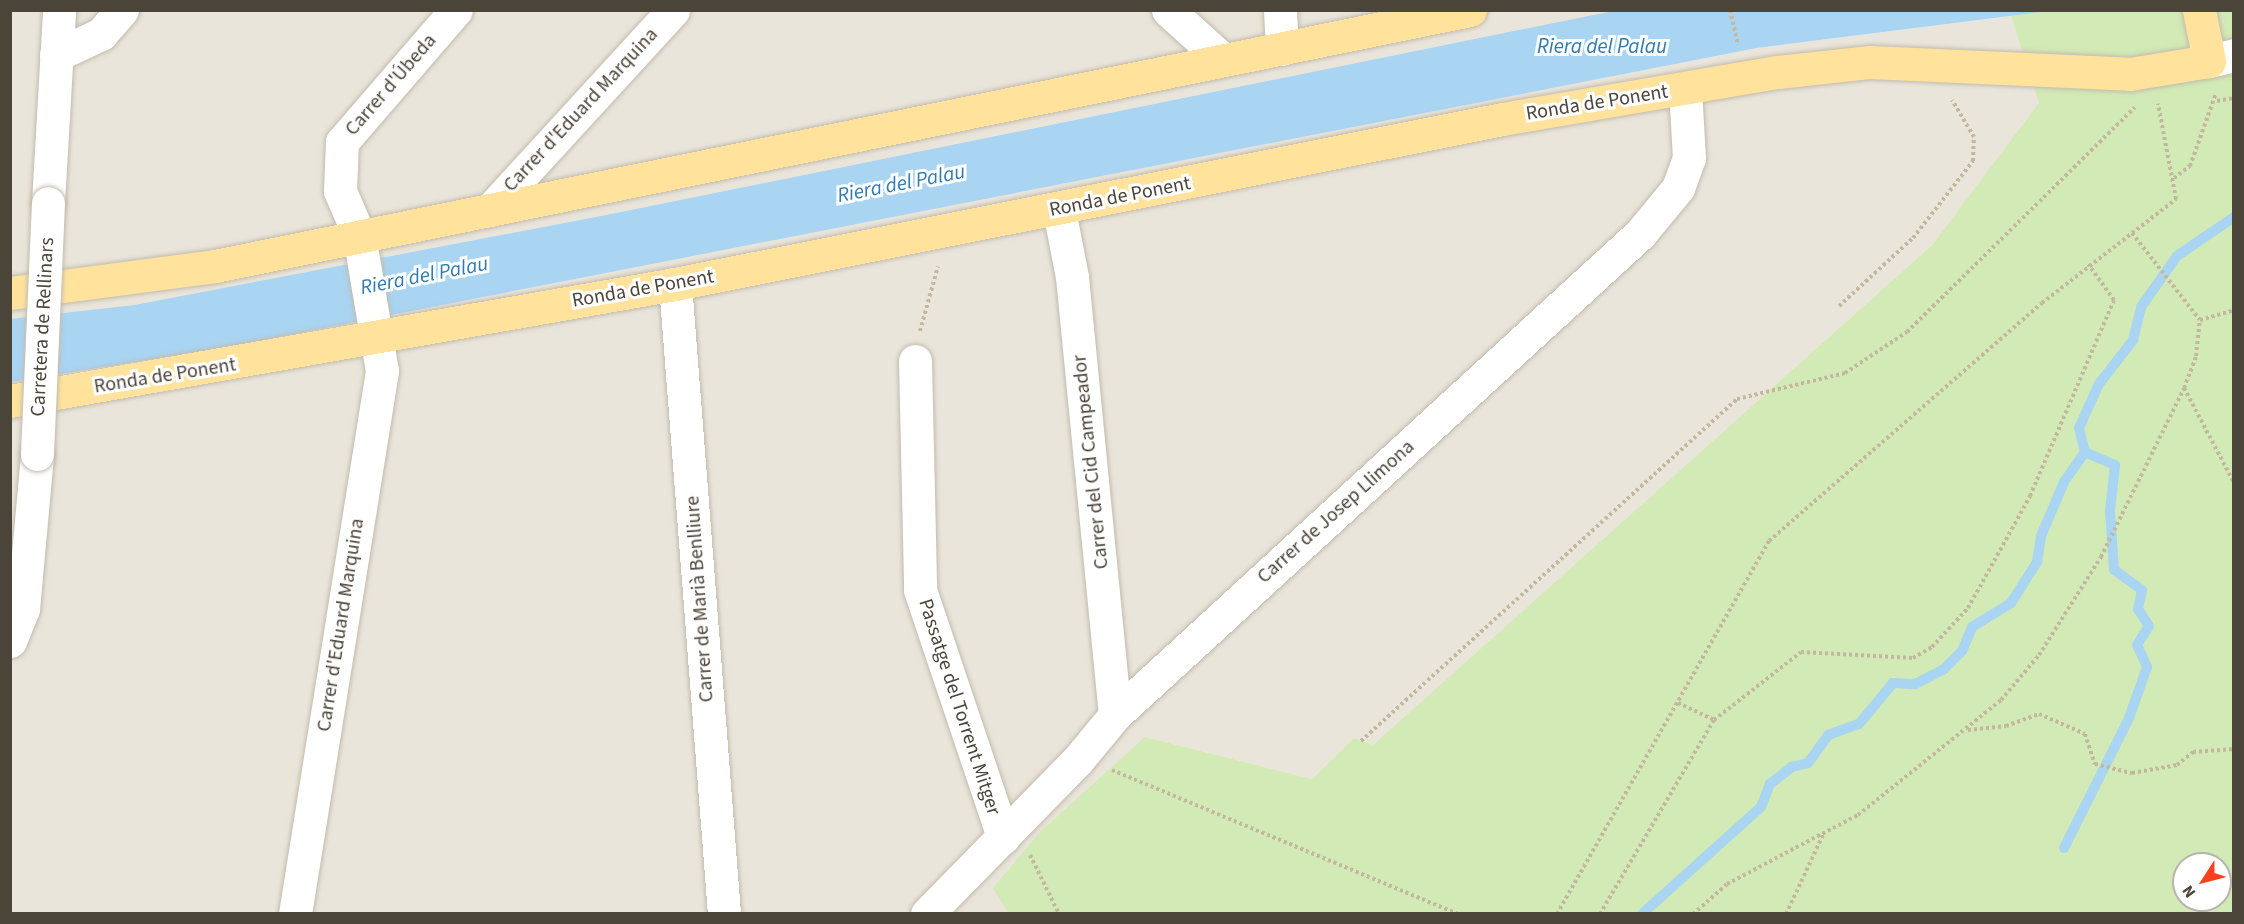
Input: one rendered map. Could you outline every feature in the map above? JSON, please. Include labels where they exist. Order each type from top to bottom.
[{"type":"main road","points":[[10,293],[215,266],[1470,10]]},
{"type":"main road","points":[[2199,10],[2219,67]]},
{"type":"main road","name":"Ronda de Ponent","points":[[10,401],[675,284],[1059,210],[1502,119],[1685,89],[1870,62],[2130,74],[2219,67]]},
{"type":"street","name":"Carretera de Rellinars","points":[[10,641],[23,609],[37,454],[59,10]]},
{"type":"street","points":[[56,55],[101,34],[122,10]]},
{"type":"street","name":"Carrer d'Úbeda","points":[[379,336],[359,235],[340,191],[342,142],[456,10]]},
{"type":"street","name":"Carrer d'Eduard Marquina","points":[[490,210],[673,10]]},
{"type":"street","points":[[1168,10],[1222,60]]},
{"type":"street","points":[[1280,10],[1282,49]]},
{"type":"street","name":"Carrer de Josep Llimona","points":[[927,914],[1013,840],[1115,715],[1640,234],[1678,188],[1689,158],[1685,89]]},
{"type":"street","name":"Carrer del Cid Campeador","points":[[1059,210],[1072,278],[1115,715]]},
{"type":"street","name":"Carrer de Marià Benlliure","points":[[675,284],[724,914]]},
{"type":"street","name":"Carrer d'Eduard Marquina","points":[[295,914],[382,371],[379,336]]},
{"type":"street","name":"Passatge del Torrent Mitger","points":[[915,361],[920,590],[1013,840]]},
{"type":"path","points":[[1839,306],[1913,237],[1973,161],[1974,137],[1953,106],[1949,66]]},
{"type":"path","points":[[2174,178],[2190,166],[2217,101],[2219,67]]},
{"type":"path","points":[[1361,741],[1737,399],[1845,373],[1907,332],[2136,110],[2130,74]]},
{"type":"path","points":[[1557,914],[1768,542],[2088,264],[2176,199],[2174,178],[2157,98]]},
{"type":"path","points":[[2217,101],[2234,98]]},
{"type":"path","points":[[915,361],[948,232]]},
{"type":"path","points":[[1693,914],[1727,884],[1824,833],[1925,766],[2009,691],[2074,605],[2184,388],[2196,356],[2200,320],[2132,233]]},
{"type":"path","points":[[1600,914],[1714,720],[1801,652],[1914,658],[1932,647],[1968,608],[2030,496],[2114,300],[2088,264]]},
{"type":"path","points":[[2200,320],[2234,310]]},
{"type":"path","points":[[2184,388],[2234,483]]},
{"type":"path","points":[[1678,703],[1714,720]]},
{"type":"path","points":[[1967,730],[2006,726],[2039,714],[2085,734],[2095,764],[2132,773],[2177,765],[2193,752],[2234,749]]},
{"type":"path","points":[[1102,765],[1458,914]]},
{"type":"path","points":[[1786,914],[1824,833]]},
{"type":"path","points":[[1013,840],[1059,914]]},
{"type":"shaded area","points":[[10,11],[1613,11],[606,215],[134,305],[11,319]]},
{"type":"shaded area","points":[[2011,16],[2040,103],[1932,245],[1373,746],[1354,738],[1312,779],[1145,737],[1077,913],[11,913],[10,382],[107,369],[1757,48]]},
{"type":"green space","points":[[2049,10],[2233,11],[2233,913],[1009,914],[993,888],[1040,832],[1145,737],[1312,779],[1354,738],[1373,745],[1932,245],[2039,103],[2011,16]]},
{"type":"water","name":"Riera del Palau","points":[[1613,11],[2049,11],[1757,48],[222,348],[11,382],[10,319],[134,305],[606,215]]},
{"type":"waterway","points":[[1642,914],[1761,807],[1770,784],[1792,767],[1808,763],[1828,735],[1859,724],[1893,683],[1915,684],[1944,669],[1962,651],[1972,627],[2011,603],[2037,562],[2041,536],[2064,482],[2085,452],[2079,428],[2099,384],[2133,340],[2141,307],[2177,256],[2234,217]]},
{"type":"waterway","points":[[2064,848],[2129,718],[2147,667],[2137,645],[2149,626],[2138,609],[2142,590],[2114,570],[2110,511],[2115,465],[2085,452]]}]
